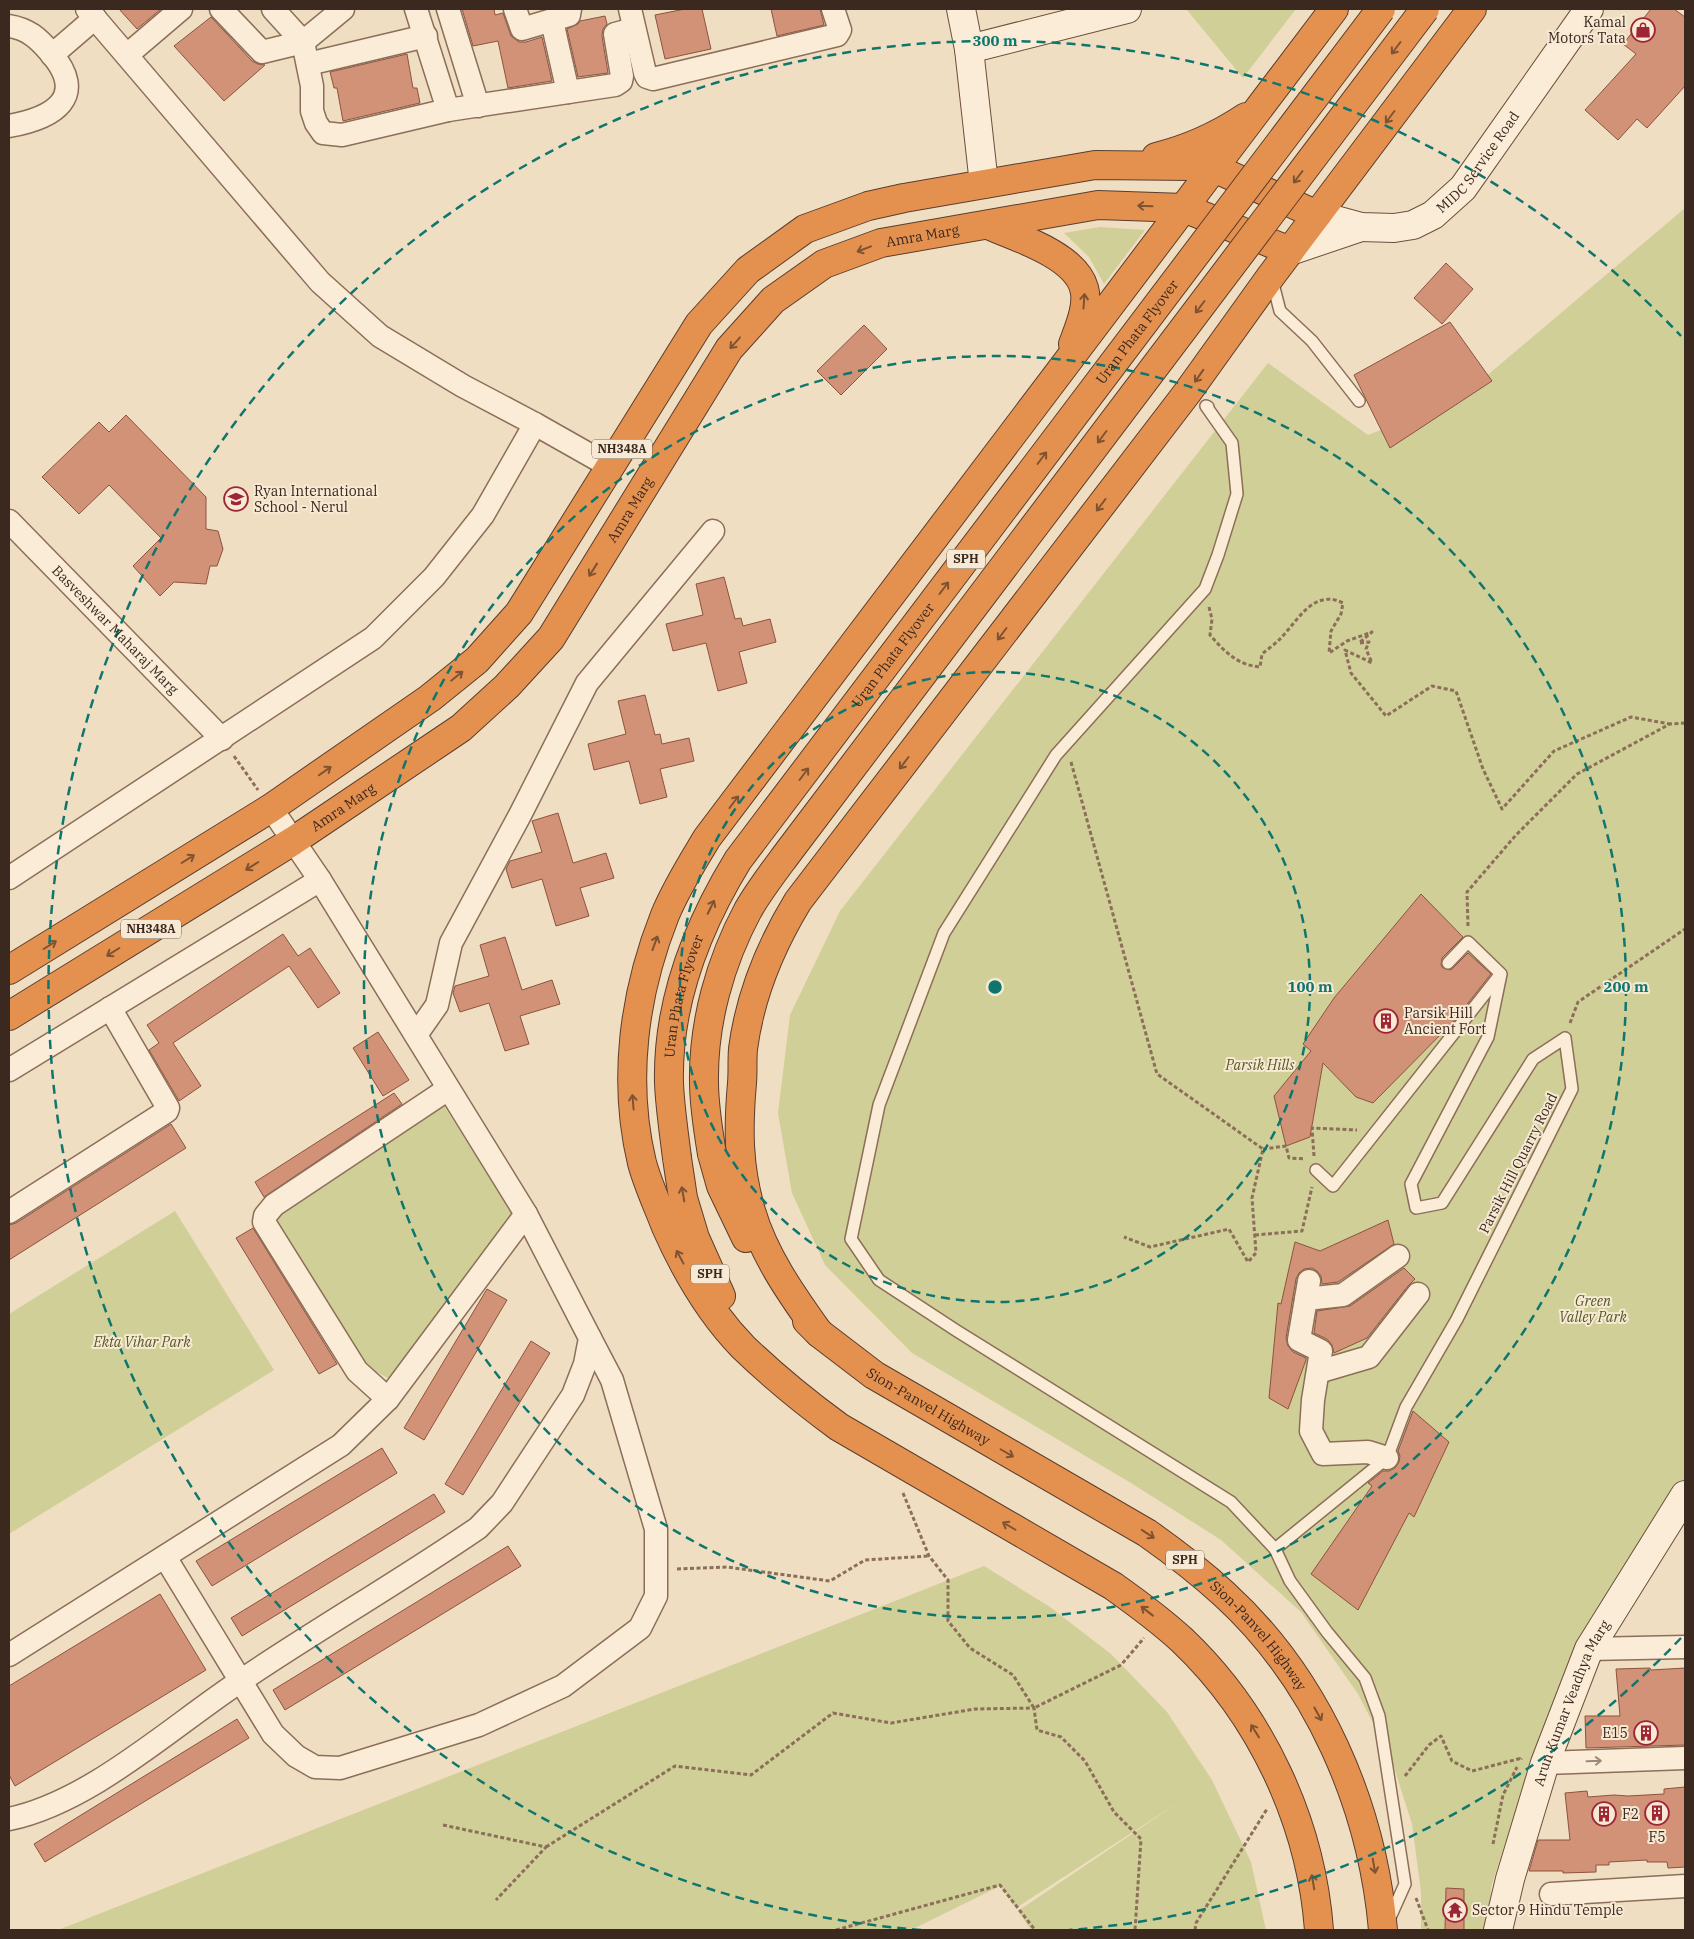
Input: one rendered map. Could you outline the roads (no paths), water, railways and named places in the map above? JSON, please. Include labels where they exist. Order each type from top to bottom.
[{"type":"highway","points":[[776,1375],[743,1347],[719,1319],[693,1281],[674,1245],[642,1164],[635,1122],[632,1081],[634,1038],[639,1004],[651,954],[666,914],[685,875],[707,838],[1334,9]]},
{"type":"highway","name":"Uran Phata Flyover","points":[[776,1375],[729,1312],[694,1238],[685,1206],[672,1122],[669,1081],[671,1042],[677,1003],[687,965],[701,928],[718,893],[738,860],[1381,9]]},
{"type":"highway","name":"Uran Phata Flyover","points":[[819,1333],[793,1307],[753,1249],[721,1186],[712,1154],[704,1082],[711,1010],[726,959],[748,910],[801,835],[1425,9]]},
{"type":"highway","points":[[819,1333],[797,1303],[764,1244],[751,1211],[739,1151],[738,1116],[743,1050],[750,1010],[767,957],[781,928],[798,901],[1187,393],[1316,215],[1472,9]]},
{"type":"highway","points":[[1095,165],[1158,157],[1192,146],[1226,130],[1258,108]]},
{"type":"highway","name":"NH348A","points":[[9,970],[262,795],[430,698],[477,660],[519,613],[699,324],[748,270],[805,229],[859,209],[904,198],[1095,165],[1214,168],[1316,215]]},
{"type":"highway","name":"Amra Marg","points":[[9,1016],[293,841],[461,728],[507,686],[551,638],[729,349],[773,300],[824,264],[881,243],[1098,204],[1184,208],[1290,251]]},
{"type":"highway","points":[[988,225],[1051,254],[1066,263],[1080,278],[1084,287],[1084,307],[1065,364]]},
{"type":"highway","name":"Sion-Panvel Highway","points":[[819,1333],[874,1375],[1147,1533],[1188,1562],[1226,1595],[1291,1672],[1318,1714],[1341,1759],[1359,1806],[1372,1854],[1383,1930]]},
{"type":"highway","name":"SPH","points":[[776,1375],[806,1403],[839,1428],[1113,1586],[1182,1640],[1212,1672],[1240,1707],[1263,1745],[1283,1784],[1299,1825],[1311,1868],[1319,1930]]},
{"type":"street","points":[[127,55],[182,9]]},
{"type":"street","points":[[221,9],[262,52],[303,42],[343,9]]},
{"type":"street","points":[[273,9],[303,42],[312,86],[312,111],[316,123],[322,133],[342,135],[448,110],[618,84],[622,76],[614,34],[632,19],[645,73],[647,77],[653,79],[837,35],[840,30],[834,9]]},
{"type":"street","points":[[416,9],[448,110]]},
{"type":"street","points":[[448,9],[478,106]]},
{"type":"street","points":[[515,9],[522,29],[561,15],[568,92]]},
{"type":"street","points":[[961,9],[969,49],[984,184]]},
{"type":"street","points":[[969,49],[1127,9]]},
{"type":"street","name":"MIDC Service Road","points":[[1316,215],[1361,227],[1394,228],[1413,224],[1433,215],[1450,202],[1463,188],[1589,9]]},
{"type":"street","points":[[52,55],[91,13],[320,282],[380,336],[463,386],[611,467]]},
{"type":"street","points":[[9,26],[20,28],[36,36],[59,62],[68,80],[67,94],[62,103],[44,116],[9,126]]},
{"type":"street","points":[[308,64],[426,36]]},
{"type":"street","points":[[1290,251],[1361,227]]},
{"type":"street","points":[[9,878],[373,638],[434,577],[483,515],[535,424]]},
{"type":"street","name":"Basveshwar Maharaj Marg","points":[[9,521],[222,739]]},
{"type":"street","points":[[416,1035],[437,1005],[451,943],[520,815],[587,683],[714,531]]},
{"type":"street","points":[[164,1557],[273,1734],[296,1756],[315,1767],[340,1768],[479,1725],[563,1686],[640,1628],[656,1596],[656,1529],[612,1380],[526,1214],[320,880],[262,795]]},
{"type":"street","points":[[9,1070],[320,880]]},
{"type":"street","points":[[9,1212],[167,1111],[168,1108],[110,1008]]},
{"type":"street","points":[[388,1399],[357,1371],[264,1222],[265,1216],[274,1205],[448,1089]]},
{"type":"street","points":[[9,1655],[341,1445],[388,1399],[526,1214]]},
{"type":"street","points":[[1387,1458],[1368,1452],[1323,1454],[1311,1431],[1313,1400],[1322,1351],[1299,1340],[1307,1290],[1343,1294],[1398,1256]]},
{"type":"street","points":[[1318,1372],[1369,1357],[1418,1294]]},
{"type":"street","points":[[9,1819],[29,1815],[78,1793],[120,1766],[241,1680],[478,1528],[502,1503],[573,1395],[585,1364],[590,1338]]},
{"type":"street","name":"Arun Kumar Veadhya Marg","points":[[1498,1930],[1510,1879],[1545,1762],[1589,1649],[1682,1506]]},
{"type":"street","points":[[1589,1649],[1685,1647]]},
{"type":"street","points":[[1545,1762],[1685,1758]]},
{"type":"street","points":[[1551,1894],[1685,1886]]},
{"type":"lane","points":[[1271,276],[1280,311],[1312,341],[1358,401]]},
{"type":"lane","points":[[1208,406],[1206,406],[1232,443],[1237,494],[1205,589],[1056,755],[944,933],[879,1105],[851,1239],[879,1280],[957,1331],[1232,1502],[1275,1549],[1290,1581],[1327,1632],[1365,1678],[1379,1716],[1405,1884],[1383,1930]]},
{"type":"lane","points":[[1316,1170],[1333,1186],[1501,974],[1468,942],[1448,963]]},
{"type":"lane","name":"Parsik Hill Quarry Road","points":[[1387,1458],[1406,1407],[1456,1319],[1572,1089],[1565,1038],[1533,1059],[1442,1203],[1416,1208],[1411,1184],[1488,1037],[1501,974]]},
{"type":"lane","points":[[1275,1549],[1387,1458]]},
{"type":"place","name":"Kamal Motors Tata","points":[[1643,30]]},
{"type":"place","name":"Ryan International School - Nerul","points":[[236,499]]},
{"type":"place","name":"Parsik Hill Ancient Fort","points":[[1386,1021]]},
{"type":"place","name":"E15","points":[[1646,1733]]},
{"type":"place","name":"F5","points":[[1657,1813]]},
{"type":"place","name":"F2","points":[[1604,1814]]},
{"type":"place","name":"Sector 9 Hindu Temple","points":[[1455,1910]]},
{"type":"park label","name":"Parsik Hills","points":[[1260,1065]]},
{"type":"park label","name":"Green Valley Park","points":[[1593,1309]]},
{"type":"park label","name":"Ekta Vihar Park","points":[[142,1342]]}]
